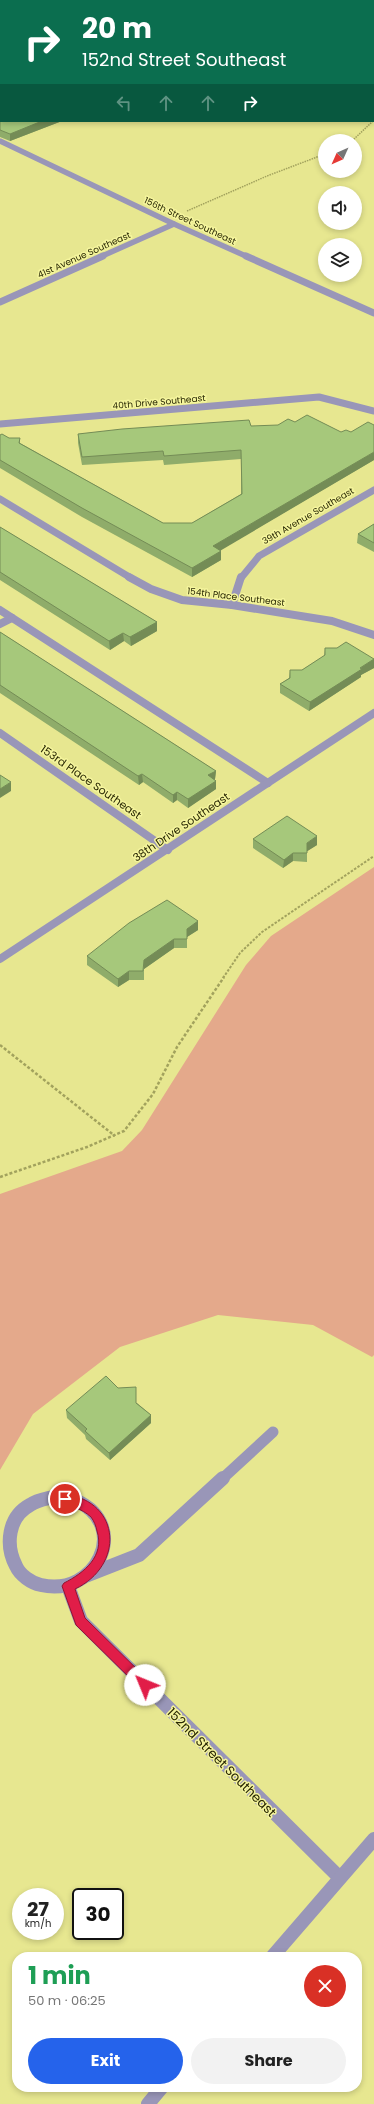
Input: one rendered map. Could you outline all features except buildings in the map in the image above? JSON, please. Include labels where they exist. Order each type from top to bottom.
[{"type":"street","name":"156th Street Southeast","points":[[0,141],[174,224],[374,313]]},
{"type":"street","name":"41st Avenue Southeast","points":[[0,302],[174,224]]},
{"type":"street","name":"40th Drive Southeast","points":[[0,424],[319,398],[374,411]]},
{"type":"street","name":"39th Avenue Southeast","points":[[232,605],[241,577],[259,556],[374,490]]},
{"type":"street","name":"154th Place Southeast","points":[[0,499],[151,589],[182,600],[232,605],[332,621],[374,635]]},
{"type":"street","points":[[0,610],[268,784]]},
{"type":"street","points":[[0,624],[12,618]]},
{"type":"street","name":"38th Drive Southeast","points":[[0,959],[268,784],[374,712]]},
{"type":"street","name":"153rd Place Southeast","points":[[0,733],[168,850]]},
{"type":"street","points":[[88,1575],[139,1555],[274,1432]]},
{"type":"street","points":[[53,1497],[76,1500],[95,1514],[100,1522],[105,1537],[104,1547],[99,1563],[84,1579],[68,1586],[42,1588],[27,1581],[11,1564],[7,1554],[7,1538],[14,1521],[32,1504],[53,1497]]},
{"type":"street","name":"152nd Street Southeast","points":[[68,1586],[80,1621],[339,1877]]},
{"type":"street","points":[[276,1952],[339,1877],[374,1839]]},
{"type":"street","points":[[148,2104],[158,2092]]},
{"type":"path","points":[[359,134],[371,122]]},
{"type":"path","points":[[166,220],[267,176],[318,157]]},
{"type":"path","points":[[0,1177],[116,1136],[124,1131],[153,1094],[177,1048],[240,953],[262,932],[374,856]]},
{"type":"path","points":[[0,1045],[116,1136]]},
{"type":"shaded area","points":[[374,867],[374,1355],[372,1357],[313,1325],[218,1315],[120,1347],[33,1414],[0,1470],[0,1194],[122,1151],[142,1130],[246,965],[271,936]]},
{"type":"route","points":[[65,1499],[76,1500],[95,1514],[100,1522],[105,1537],[104,1547],[99,1563],[84,1579],[68,1586],[80,1621],[145,1685]]}]
